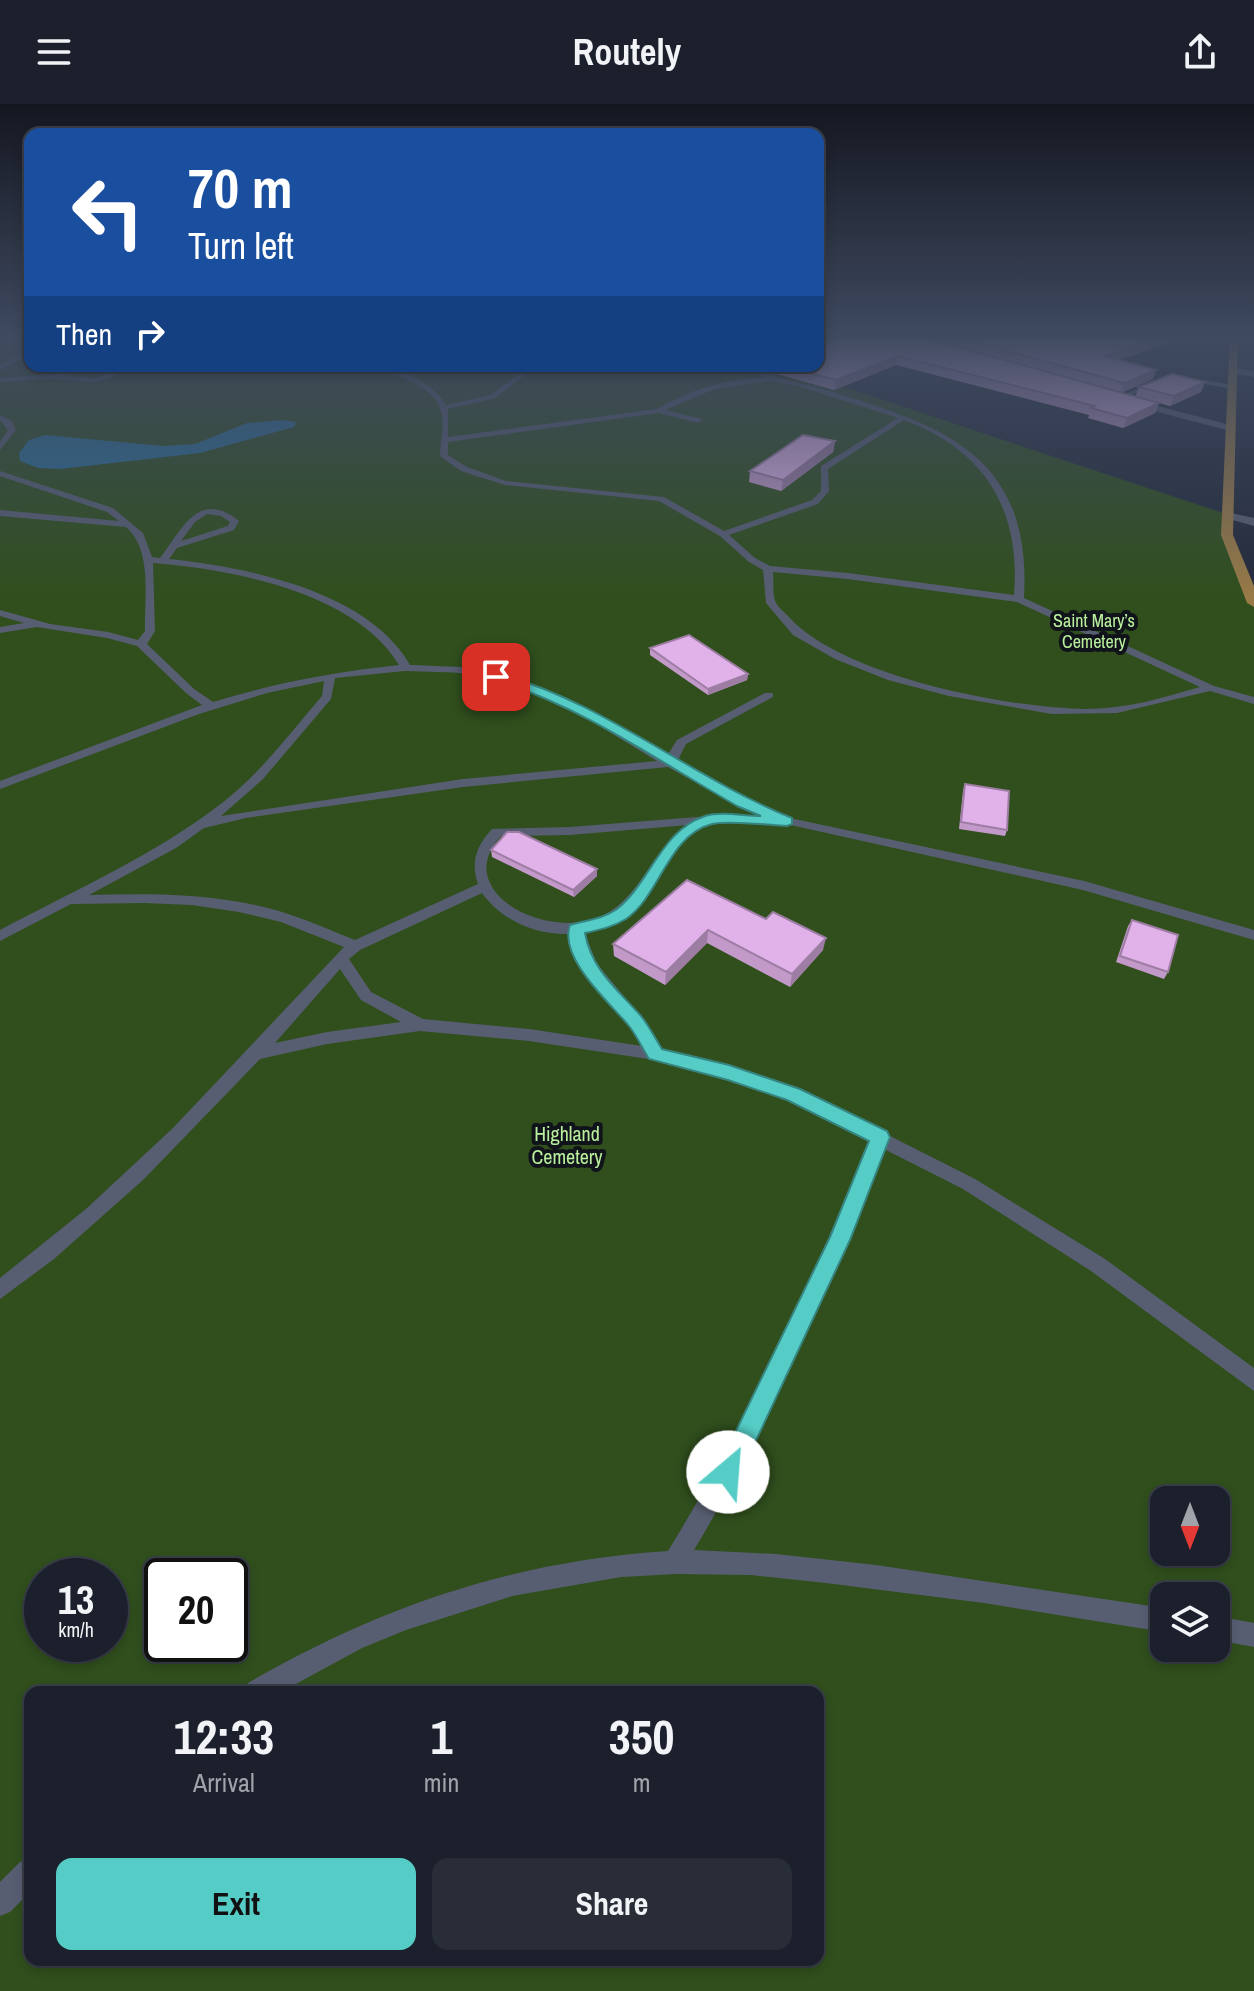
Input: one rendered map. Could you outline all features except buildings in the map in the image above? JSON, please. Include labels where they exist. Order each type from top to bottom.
[{"type":"main road","points":[[1230,424],[1227,535],[1254,603]]},
{"type":"street","points":[[1215,424],[1230,428]]},
{"type":"street","points":[[1226,514],[1254,522]]},
{"type":"lane","points":[[0,448],[12,430],[9,424]]},
{"type":"lane","points":[[443,424],[444,456],[456,465],[492,479],[544,489],[650,496],[723,534],[752,560],[768,569],[864,578],[1019,599],[1210,688],[1254,701]]},
{"type":"lane","points":[[443,440],[562,424]]},
{"type":"lane","points":[[723,534],[815,502],[825,491],[824,468],[893,424]]},
{"type":"lane","points":[[915,424],[952,441],[982,466],[995,484],[1011,515],[1019,542],[1022,575],[1019,599]]},
{"type":"lane","points":[[0,473],[110,510],[140,535],[148,560],[150,631],[141,644]]},
{"type":"lane","points":[[163,560],[187,522],[203,512],[221,511],[235,521],[231,528],[174,546]]},
{"type":"lane","points":[[0,513],[128,525]]},
{"type":"lane","points":[[148,560],[213,568],[322,597],[355,615],[401,659],[406,668]]},
{"type":"lane","points":[[768,569],[765,580],[767,597],[781,617],[803,637],[865,669],[922,687],[1014,706],[1081,712],[1136,708],[1210,688]]},
{"type":"lane","points":[[0,613],[141,644],[190,691],[212,707]]},
{"type":"lane","points":[[0,630],[36,623]]},
{"type":"lane","points":[[0,785],[212,707],[330,676],[406,668],[451,669],[537,688],[742,803],[787,821],[1084,886],[1254,935]]},
{"type":"lane","points":[[0,936],[171,845],[228,805],[259,776],[327,697],[330,676]]},
{"type":"lane","points":[[670,763],[681,742],[769,695]]},
{"type":"lane","points":[[199,825],[246,814],[463,783],[670,763]]},
{"type":"lane","points":[[710,820],[688,831],[676,842],[634,902],[621,914],[576,929],[541,927],[522,921],[485,886],[481,873],[482,847],[497,832],[570,831],[710,820],[787,821]]},
{"type":"lane","points":[[0,1290],[44,1256],[167,1146],[259,1053],[341,958],[355,946],[485,886]]},
{"type":"lane","points":[[68,900],[130,898],[223,903],[266,912],[355,946]]},
{"type":"lane","points":[[576,929],[579,948],[593,974],[637,1024],[655,1054]]},
{"type":"lane","points":[[341,958],[366,996],[420,1025]]},
{"type":"lane","points":[[259,1053],[327,1038],[420,1025],[529,1035],[655,1054],[729,1073],[793,1095],[969,1184],[1098,1265],[1254,1381]]},
{"type":"lane","points":[[674,1562],[715,1498],[768,1394],[839,1240],[880,1137]]},
{"type":"lane","points":[[268,1686],[348,1643],[457,1599],[567,1573],[674,1562],[763,1563],[977,1590],[1150,1618]]},
{"type":"lane","points":[[1230,1631],[1254,1635]]},
{"type":"lane","points":[[0,1902],[24,1878]]},
{"type":"green space","name":"Highland Cemetery","points":[[0,424],[956,424],[1226,514],[1254,603],[1254,1991],[0,1991]]},
{"type":"water","points":[[244,424],[295,424],[294,427],[200,453],[60,469],[38,468],[20,461],[19,453],[29,440],[45,435],[164,446],[195,444]]},
{"type":"route","points":[[496,677],[537,688],[572,705],[742,803],[787,821],[710,820],[688,831],[676,842],[634,902],[621,914],[576,929],[579,948],[593,974],[637,1024],[655,1054],[729,1073],[793,1095],[880,1137],[839,1240],[768,1394],[728,1472]]},
{"type":"park label","name":"Saint Mary’s Cemetery","points":[[1094,631]]}]
